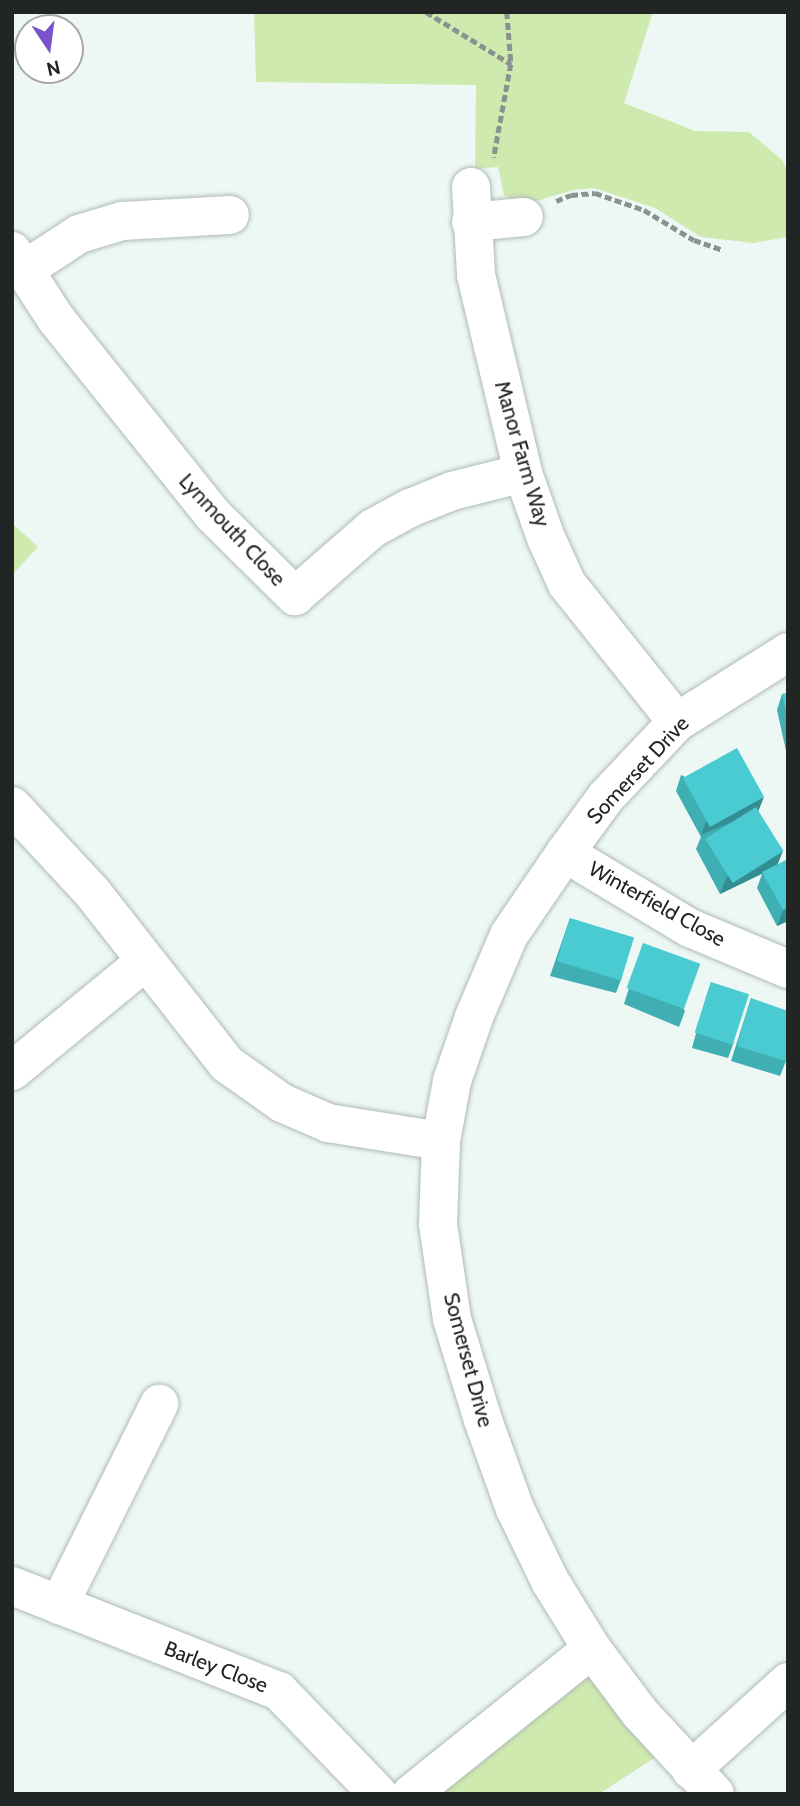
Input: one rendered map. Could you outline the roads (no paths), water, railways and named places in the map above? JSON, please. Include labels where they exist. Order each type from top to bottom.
[{"type":"street","name":"Manor Farm Way","points":[[524,217],[471,204],[476,275],[523,473],[546,538],[567,584],[677,722]]},
{"type":"street","points":[[18,260],[79,234],[122,221],[230,215]]},
{"type":"street","name":"Lynmouth Close","points":[[18,260],[56,319],[212,514],[295,596],[373,528],[410,508],[452,491],[523,473]]},
{"type":"street","name":"Somerset Drive","points":[[703,1782],[640,1713],[592,1649],[550,1581],[515,1508],[483,1420],[452,1319],[438,1224],[441,1141],[452,1081],[474,1017],[504,947],[565,853],[606,797],[677,722],[788,652]]},
{"type":"street","points":[[12,806],[92,892],[227,1064],[282,1103],[328,1123],[441,1141]]},
{"type":"street","name":"Winterfield Close","points":[[565,853],[690,928],[788,970]]},
{"type":"street","points":[[12,1071],[146,961]]},
{"type":"street","points":[[59,1605],[159,1404]]},
{"type":"street","name":"Barley Close","points":[[12,1586],[279,1691],[377,1794]]},
{"type":"street","points":[[411,1794],[592,1649]]},
{"type":"street","points":[[703,1782],[788,1682]]}]
